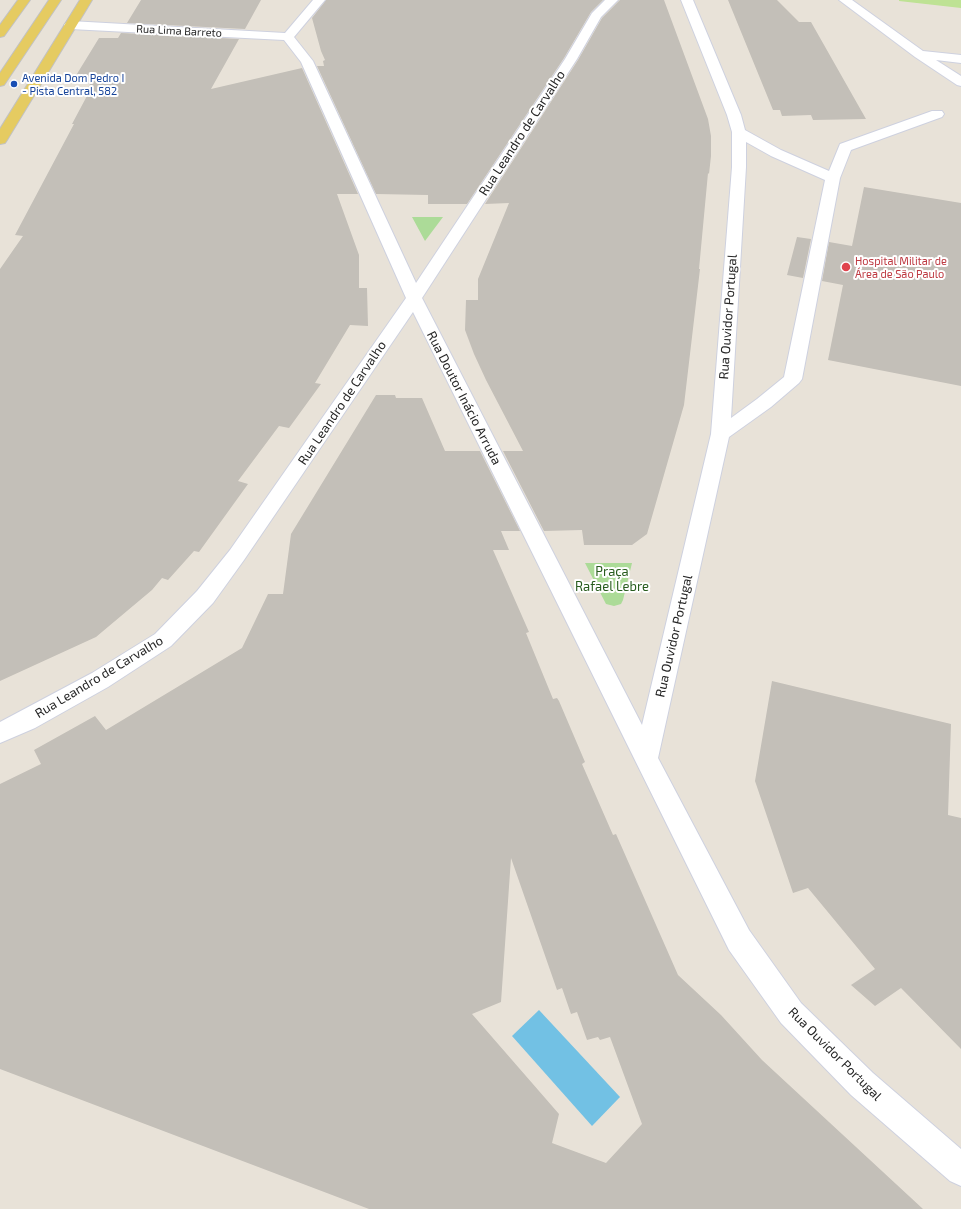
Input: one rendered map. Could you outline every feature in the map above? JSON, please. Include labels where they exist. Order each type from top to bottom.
[{"type":"main road","points":[[0,33],[24,0]]},
{"type":"main road","points":[[0,82],[55,0]]},
{"type":"main road","points":[[0,140],[86,0]]},
{"type":"street","points":[[288,37],[319,0]]},
{"type":"street","name":"Rua Leandro de Carvalho","points":[[0,733],[26,721],[100,680],[163,640],[205,597],[237,555],[414,298],[571,59],[596,15],[612,0]]},
{"type":"street","name":"Rua Ouvidor Portugal","points":[[687,0],[734,115],[739,132],[739,167],[720,434],[646,758],[739,940],[792,1013],[862,1084],[961,1170]]},
{"type":"street","points":[[845,0],[919,54],[961,82]]},
{"type":"street","name":"Rua Lima Barreto","points":[[70,26],[288,37]]},
{"type":"street","name":"Rua Doutor Inácio Arruda","points":[[288,37],[307,61],[414,298],[646,758]]},
{"type":"street","points":[[919,54],[961,59]]},
{"type":"street","points":[[720,434],[764,403],[793,379],[833,178],[845,147],[937,114]]},
{"type":"street","points":[[739,132],[776,152],[833,178]]},
{"type":"green space","points":[[961,0],[961,8],[899,1]]},
{"type":"green space","points":[[412,217],[443,217],[425,241]]},
{"type":"green space","name":"Praça Rafael Lebre","points":[[585,563],[632,563],[621,604],[614,606],[606,604]]},
{"type":"water","points":[[539,1010],[620,1097],[592,1126],[512,1036]]},
{"type":"building","points":[[141,0],[261,0],[245,29],[127,23]]},
{"type":"building","points":[[326,0],[603,0],[591,12],[564,58],[467,204],[428,204],[428,195],[376,194],[317,66],[324,66],[323,61],[325,60],[312,18]]},
{"type":"building","points":[[620,0],[664,0],[708,119],[711,136],[711,156],[709,174],[708,173],[700,269],[684,405],[647,534],[632,545],[584,545],[582,530],[544,531],[503,451],[523,451],[474,354],[465,330],[466,300],[478,300],[478,279],[509,203],[485,204],[578,60],[602,18]]},
{"type":"building","points":[[728,0],[777,0],[799,22],[811,22],[866,119],[813,120],[811,115],[782,116],[780,110],[773,110]]},
{"type":"building","points":[[121,33],[239,39],[211,89],[302,68],[358,194],[337,194],[359,255],[359,288],[367,288],[368,326],[350,325],[315,383],[321,384],[289,428],[279,426],[238,481],[248,484],[199,552],[194,551],[168,580],[162,578],[152,590],[96,637],[0,681],[0,269],[23,236],[15,235],[74,124],[72,124],[88,94],[85,94],[91,82],[72,82],[99,38],[118,38]]},
{"type":"building","points":[[864,187],[961,203],[961,386],[828,360],[843,285],[822,281],[829,242],[852,246]]},
{"type":"building","points":[[797,237],[811,239],[803,278],[787,275]]},
{"type":"building","points":[[376,395],[395,395],[396,398],[422,398],[445,451],[480,451],[520,531],[501,531],[509,550],[493,550],[529,632],[526,633],[553,699],[557,698],[559,701],[585,762],[582,764],[613,835],[616,834],[678,975],[721,1015],[762,1060],[923,1209],[369,1209],[0,1069],[0,784],[41,764],[34,750],[95,716],[106,730],[242,648],[268,594],[283,594],[291,534]],"holes":[[[511,858],[557,990],[562,988],[571,1014],[577,1012],[587,1040],[598,1037],[600,1040],[610,1037],[642,1124],[606,1163],[552,1143],[559,1114],[472,1014],[501,1002]]]},
{"type":"building","points":[[772,681],[951,724],[948,815],[961,818],[961,1049],[901,988],[875,1006],[851,985],[875,969],[808,888],[793,893],[755,781]]},
{"type":"place","name":"Avenida Dom Pedro I - Pista Central, 582","points":[[14,84]]},
{"type":"place","name":"Hospital Militar de Área de São Paulo","points":[[846,267]]}]
